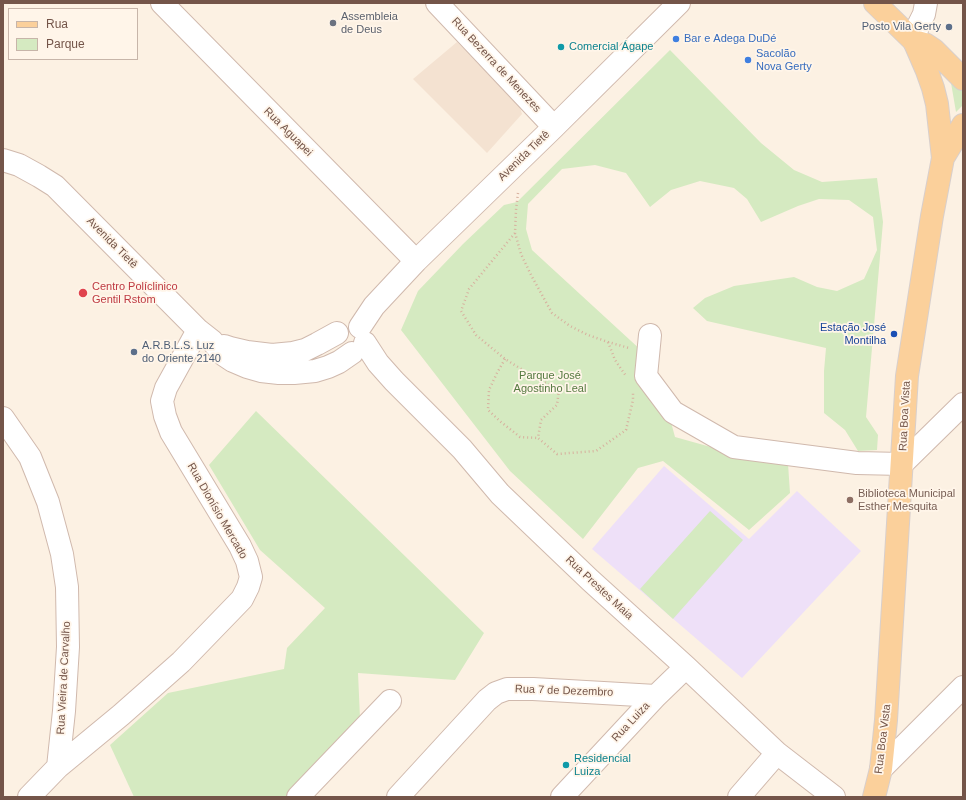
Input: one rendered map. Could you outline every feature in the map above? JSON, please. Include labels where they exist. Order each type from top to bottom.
[{"type":"main road","points":[[874,3],[914,41],[925,44],[934,50],[963,79]]},
{"type":"main road","name":"Rua Boa Vista","points":[[874,797],[881,769],[886,720],[907,376],[932,216],[944,158],[934,88],[914,41]]},
{"type":"main road","points":[[944,158],[963,125]]},
{"type":"street","name":"Rua Aguapei","points":[[162,3],[416,261]]},
{"type":"street","name":"Rua Bezerra de Menezes","points":[[437,3],[554,127]]},
{"type":"street","name":"Avenida Tietê","points":[[3,160],[19,165],[55,186],[205,335],[230,348],[247,352],[272,354],[293,353],[305,350],[317,344],[355,335],[393,285],[416,261],[679,3]]},
{"type":"street","points":[[914,41],[918,26],[924,14],[926,3]]},
{"type":"street","name":"Rua Dionísio Mercado","points":[[58,767],[121,715],[181,662],[242,599],[248,587],[251,577],[247,561],[240,546],[171,432],[165,416],[162,400],[166,388],[205,335]]},
{"type":"street","name":"Rua Prestes Maia","points":[[355,335],[394,381],[462,449],[500,494],[595,585],[686,667],[777,754],[834,797]]},
{"type":"street","points":[[649,343],[646,376],[673,412],[734,447],[857,463],[902,464],[963,404]]},
{"type":"street","name":"Rua Vieira de Carvalho","points":[[3,418],[30,457],[48,502],[62,554],[67,586],[68,647],[64,710],[58,767]]},
{"type":"street","name":"Rua Luiza","points":[[562,797],[656,696],[686,667]]},
{"type":"street","points":[[881,769],[963,687]]},
{"type":"street","name":"Rua 7 de Dezembro","points":[[398,797],[487,700],[496,693],[507,689],[533,689],[656,696]]},
{"type":"street","points":[[298,797],[390,702]]},
{"type":"street","points":[[738,797],[777,754]]},
{"type":"street","points":[[29,797],[58,767]]},
{"type":"path","points":[[518,193],[516,233],[521,254],[552,313],[570,326],[588,335],[608,342],[628,348],[649,343]]},
{"type":"path","points":[[516,233],[469,289],[461,311],[476,335],[505,359],[559,390],[557,405],[541,420],[538,438]]},
{"type":"path","points":[[608,342],[615,360],[627,379]]},
{"type":"path","points":[[505,359],[489,390],[488,410],[520,437],[538,438],[557,454],[596,451],[626,430],[633,400],[632,392]]},
{"type":"shaded area","points":[[457,42],[520,107],[522,114],[487,153],[413,79]]},
{"type":"shaded area","points":[[664,466],[749,539],[797,491],[861,551],[742,678],[592,549]]},
{"type":"green space","name":"Parque José Agostinho Leal","points":[[670,50],[761,143],[794,170],[822,182],[877,178],[883,222],[866,417],[878,435],[877,450],[858,451],[845,430],[824,413],[824,371],[826,348],[707,321],[693,308],[705,298],[734,286],[794,277],[817,287],[837,291],[864,279],[877,250],[873,217],[849,200],[819,199],[798,206],[761,222],[747,199],[734,188],[700,181],[671,190],[650,207],[626,173],[595,165],[562,169],[528,204],[526,229],[532,250],[655,363],[675,437],[743,456],[787,449],[790,493],[749,530],[663,461],[638,468],[583,539],[510,471],[401,330],[418,291],[463,244],[504,205],[517,202]]},
{"type":"green space","points":[[950,77],[963,89],[963,105],[956,112]]},
{"type":"green space","points":[[256,411],[484,633],[455,680],[358,673],[360,718],[286,797],[134,797],[110,745],[168,693],[284,669],[287,648],[325,608],[260,550],[209,465]]},
{"type":"green space","points":[[710,511],[743,540],[673,619],[640,589]]},
{"type":"place","name":"Assembleia de Deus","points":[[333,23]]},
{"type":"place","name":"Posto Vila Gerty","points":[[949,27]]},
{"type":"place","name":"Bar e Adega DuDé","points":[[676,39]]},
{"type":"place","name":"Comercial Ágape","points":[[561,47]]},
{"type":"place","name":"Sacolão Nova Gerty","points":[[748,60]]},
{"type":"place","name":"Centro Políclinico Gentil Rstom","points":[[83,293]]},
{"type":"place","name":"Estação José Montilha","points":[[894,334]]},
{"type":"place","name":"A.R.B.L.S. Luz do Oriente 2140","points":[[134,352]]},
{"type":"place","name":"Biblioteca Municipal Esther Mesquita","points":[[850,500]]},
{"type":"place","name":"Residencial Luiza","points":[[566,765]]}]
